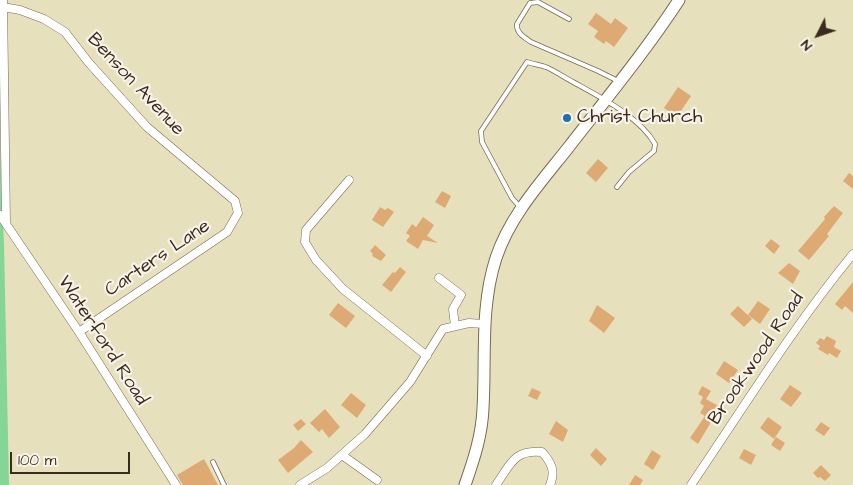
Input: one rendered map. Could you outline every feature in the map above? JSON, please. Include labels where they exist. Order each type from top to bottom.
[{"type":"main road","points":[[466,485],[481,430],[484,407],[484,324],[496,257],[521,209],[659,31],[679,0]]},
{"type":"street","name":"Benson Avenue","points":[[3,4],[44,19],[65,32],[89,63],[147,127],[235,201]]},
{"type":"street","points":[[3,4],[6,224]]},
{"type":"street","points":[[349,180],[306,230],[305,242],[316,260],[344,289],[427,356]]},
{"type":"street","name":"Carters Lane","points":[[79,332],[227,232],[238,213],[235,201]]},
{"type":"street","name":"Waterford Road","points":[[0,215],[79,332],[176,485]]},
{"type":"street","name":"Brookwood Road","points":[[691,485],[821,292],[853,254]]},
{"type":"street","points":[[439,278],[461,295],[453,310],[455,326]]},
{"type":"street","points":[[300,485],[327,468],[365,434],[410,382],[443,329],[469,323],[484,324]]},
{"type":"street","points":[[496,485],[513,460],[521,453],[531,450],[542,452],[549,460],[553,470],[550,485]]},
{"type":"street","points":[[342,455],[376,480]]},
{"type":"lane","points":[[570,19],[538,2],[533,2],[516,28],[523,37],[531,42],[620,82]]},
{"type":"lane","points":[[521,209],[512,198],[482,142],[481,131],[527,62],[546,67],[605,101],[646,132],[655,144],[654,151],[629,172],[617,187]]},
{"type":"lane","points":[[212,462],[224,485]]},
{"type":"green space","points":[[0,150],[4,244],[9,485],[0,485]]},
{"type":"building","points":[[596,13],[611,24],[615,18],[628,28],[614,47],[606,41],[604,44],[594,37],[598,31],[588,24]]},
{"type":"building","points":[[678,87],[691,96],[677,117],[664,108]]},
{"type":"building","points":[[598,159],[608,168],[596,182],[586,173]]},
{"type":"building","points":[[849,173],[853,176],[853,189],[843,181]]},
{"type":"building","points":[[442,191],[451,196],[445,208],[435,202]]},
{"type":"building","points":[[834,206],[843,213],[827,234],[829,236],[809,260],[798,251]]},
{"type":"building","points":[[380,207],[385,210],[388,208],[394,212],[383,227],[372,220]]},
{"type":"building","points":[[423,217],[434,225],[427,236],[438,243],[423,240],[418,249],[406,241],[410,236],[406,233],[412,224],[416,227]]},
{"type":"building","points":[[771,239],[780,246],[774,254],[765,246]]},
{"type":"building","points":[[375,245],[386,255],[381,261],[372,256],[373,254],[370,251]]},
{"type":"building","points":[[789,263],[800,271],[793,284],[778,273]]},
{"type":"building","points":[[400,267],[406,272],[391,292],[382,285]]},
{"type":"building","points":[[853,282],[853,313],[845,306],[842,310],[835,304]]},
{"type":"building","points":[[758,301],[770,309],[760,324],[748,315]]},
{"type":"building","points":[[338,303],[355,316],[346,328],[329,315]]},
{"type":"building","points":[[597,305],[615,318],[604,333],[589,321]]},
{"type":"building","points":[[738,306],[752,319],[744,327],[730,314]]},
{"type":"building","points":[[827,336],[836,341],[834,347],[841,351],[837,358],[818,349],[820,346],[816,343],[820,338],[824,340]]},
{"type":"building","points":[[724,361],[738,370],[729,383],[716,374]]},
{"type":"building","points":[[790,385],[802,393],[791,407],[780,399]]},
{"type":"building","points":[[702,386],[711,391],[706,399],[722,408],[716,418],[714,417],[698,444],[690,438],[705,416],[700,413],[704,406],[700,403],[703,397],[698,394]]},
{"type":"building","points":[[532,388],[541,392],[537,400],[528,396]]},
{"type":"building","points":[[351,393],[366,405],[357,418],[341,405]]},
{"type":"building","points":[[325,409],[340,427],[329,438],[322,429],[319,432],[310,423]]},
{"type":"building","points":[[768,417],[782,427],[774,439],[760,428]]},
{"type":"building","points":[[301,419],[306,424],[298,431],[293,425]]},
{"type":"building","points":[[556,421],[568,430],[563,442],[549,434]]},
{"type":"building","points":[[821,422],[830,428],[824,436],[815,430]]},
{"type":"building","points":[[776,437],[785,443],[780,451],[771,445]]},
{"type":"building","points":[[301,440],[313,452],[288,473],[278,460]]},
{"type":"building","points":[[596,448],[607,459],[601,466],[590,455]]},
{"type":"building","points":[[744,449],[756,455],[751,465],[739,458]]},
{"type":"building","points":[[652,450],[661,456],[653,470],[644,464]]},
{"type":"building","points":[[204,459],[218,485],[183,485],[177,475]]},
{"type":"building","points":[[821,465],[831,475],[825,481],[813,473]]},
{"type":"building","points":[[635,475],[643,480],[640,485],[629,485]]},
{"type":"place","name":"Christ Church","points":[[567,118]]}]
